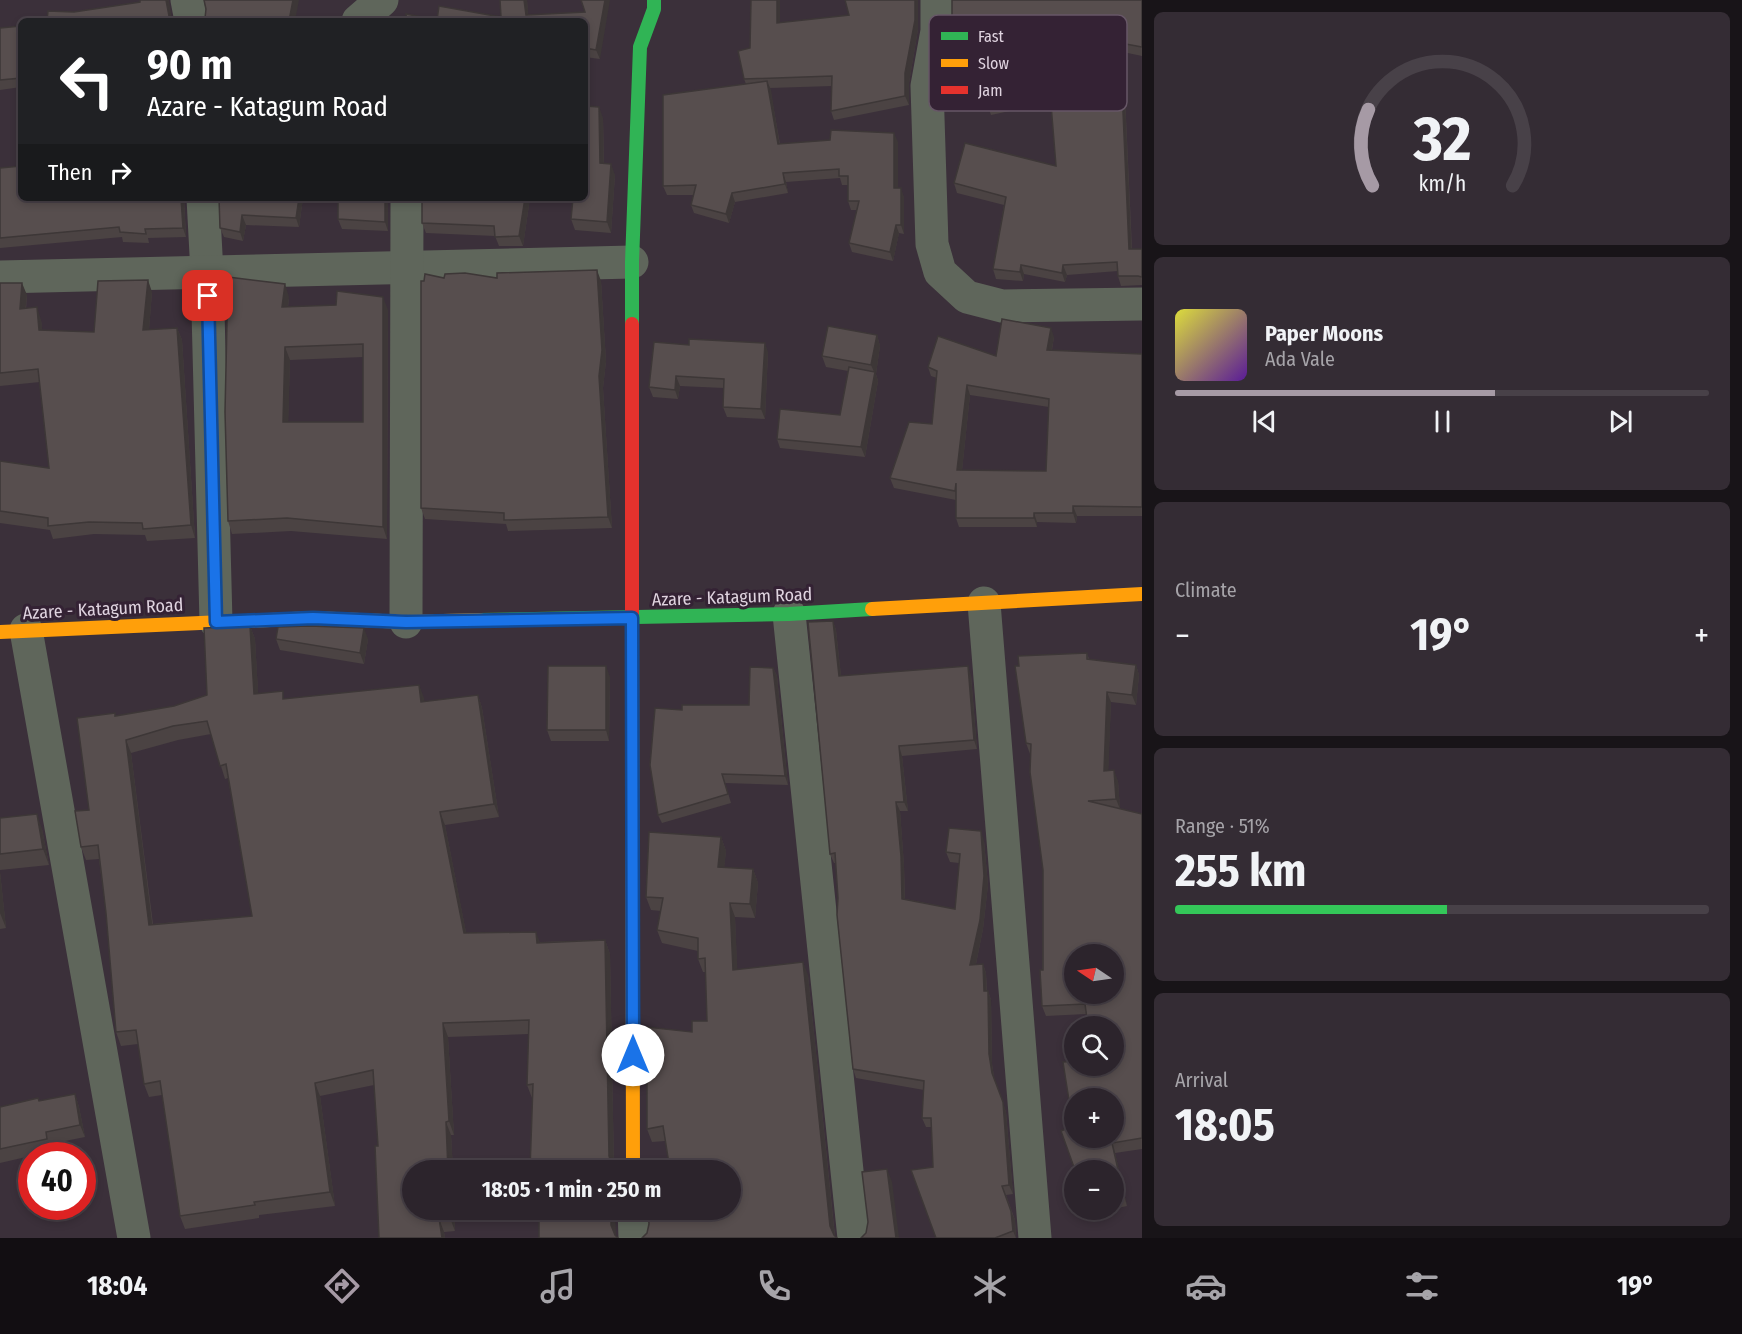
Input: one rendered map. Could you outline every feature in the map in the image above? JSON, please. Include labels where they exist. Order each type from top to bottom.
[{"type":"street","points":[[187,0],[190,18]]},
{"type":"street","points":[[361,18],[382,0]]},
{"type":"street","points":[[633,1160],[632,262],[640,47],[654,9],[654,0]]},
{"type":"street","points":[[929,75],[927,86],[932,244],[940,272],[967,297],[1002,306],[1142,304]]},
{"type":"street","points":[[203,201],[216,622]]},
{"type":"street","points":[[406,622],[407,201]]},
{"type":"street","points":[[0,278],[632,262]]},
{"type":"street","name":"Azare - Katagum Road","points":[[13,631],[313,618],[406,622],[789,614],[1142,594]]},
{"type":"street","points":[[984,603],[1035,1238]]},
{"type":"street","points":[[789,614],[854,1238]]},
{"type":"street","points":[[13,631],[134,1238]]},
{"type":"street","points":[[634,1220],[635,1238]]},
{"type":"building","points":[[140,0],[166,0],[170,18],[47,18],[48,11],[74,12],[140,2]]},
{"type":"building","points":[[204,0],[293,0],[290,18],[205,18]]},
{"type":"building","points":[[500,0],[524,0],[526,15],[585,12],[581,0],[605,0],[596,50],[588,49],[588,18],[437,18],[439,6],[501,17]]},
{"type":"building","points":[[751,0],[777,0],[777,23],[849,15],[845,0],[915,0],[915,20],[905,73],[905,96],[831,111],[832,76],[744,79],[738,51],[750,48]]},
{"type":"building","points":[[952,0],[1142,0],[1142,47],[1127,44],[1127,15],[952,15]]},
{"type":"building","points":[[406,14],[427,18],[407,18]]},
{"type":"building","points":[[18,26],[18,78],[0,80],[0,28]]},
{"type":"building","points":[[767,81],[778,144],[830,140],[831,130],[894,133],[894,188],[901,188],[901,225],[896,225],[890,252],[849,243],[859,201],[848,201],[848,176],[839,176],[839,169],[783,173],[785,184],[732,193],[726,214],[691,205],[696,185],[663,186],[663,95]]},
{"type":"building","points":[[588,106],[599,107],[600,163],[611,164],[607,222],[571,219],[573,201],[588,201]]},
{"type":"building","points":[[1052,111],[1123,111],[1129,249],[1142,249],[1142,277],[1118,276],[1117,262],[1063,265],[1062,273],[1021,265],[1020,272],[993,269],[1006,197],[954,183],[965,143],[1056,166]]},
{"type":"building","points":[[18,166],[18,201],[181,201],[183,228],[145,229],[146,234],[120,232],[119,227],[0,238],[0,168]]},
{"type":"building","points":[[219,201],[299,201],[296,218],[242,215],[240,232],[220,228]]},
{"type":"building","points":[[338,201],[385,201],[385,222],[338,219]]},
{"type":"building","points":[[422,201],[525,201],[519,236],[495,237],[494,226],[422,223]]},
{"type":"building","points":[[597,270],[602,350],[599,376],[608,517],[504,520],[504,513],[421,508],[421,281],[424,281],[425,274],[444,278],[445,274],[465,273],[497,278],[497,273]]},
{"type":"building","points":[[228,277],[285,284],[282,307],[336,305],[337,291],[383,297],[383,527],[287,518],[228,521],[225,412]],"holes":[[[363,344],[363,422],[283,422],[285,347]]]},
{"type":"building","points":[[148,280],[143,330],[177,328],[191,525],[143,529],[142,523],[89,522],[48,526],[48,518],[0,511],[0,461],[49,468],[38,369],[0,373],[0,283],[22,283],[20,309],[37,307],[39,330],[94,332],[98,281]]},
{"type":"building","points":[[1002,319],[1051,328],[1047,350],[1142,354],[1142,507],[1073,506],[1073,513],[1034,513],[1034,518],[956,518],[956,483],[955,491],[890,478],[909,422],[932,424],[937,371],[928,367],[938,336],[996,356]],"holes":[[[967,385],[1049,399],[1046,471],[957,470]]]},
{"type":"building","points":[[828,326],[877,335],[871,365],[822,356]]},
{"type":"building","points":[[689,339],[765,343],[761,409],[723,407],[724,379],[676,376],[675,390],[649,387],[654,342],[689,345]]},
{"type":"building","points":[[849,367],[875,372],[861,447],[777,439],[780,409],[840,415]]},
{"type":"building","points":[[833,621],[839,676],[968,666],[974,740],[899,746],[904,802],[896,802],[902,899],[955,909],[960,854],[946,852],[949,828],[981,831],[984,876],[980,920],[970,965],[983,964],[984,991],[988,991],[989,1054],[992,1073],[1003,1102],[1009,1185],[1002,1186],[1011,1211],[1013,1231],[995,1238],[936,1238],[911,1170],[933,1167],[931,1118],[922,1118],[924,1081],[853,1069],[837,915],[835,853],[830,854],[808,622]]},
{"type":"building","points":[[250,626],[254,694],[283,691],[283,699],[419,685],[421,702],[478,695],[494,804],[440,812],[464,933],[536,932],[537,943],[605,940],[610,1160],[530,1160],[533,1084],[527,1085],[529,1020],[443,1023],[449,1121],[446,1122],[448,1160],[402,1160],[402,1220],[439,1220],[442,1238],[379,1238],[375,1146],[378,1146],[373,1070],[315,1083],[330,1192],[254,1202],[255,1205],[180,1216],[160,1081],[144,1084],[136,1030],[116,1032],[98,845],[81,847],[75,811],[89,810],[77,718],[115,713],[115,716],[174,706],[207,695],[204,628]],"holes":[[[207,721],[220,766],[226,764],[252,916],[149,925],[126,740],[173,726]]]},
{"type":"building","points":[[278,627],[364,628],[360,653],[276,639]]},
{"type":"building","points":[[1087,653],[1087,659],[1136,665],[1132,695],[1107,692],[1104,771],[1114,770],[1116,799],[1088,801],[1142,814],[1142,1138],[1124,1141],[1124,1088],[1067,1088],[1065,1076],[1124,1076],[1124,1016],[1087,1016],[1085,1004],[1042,1006],[1040,970],[1043,970],[1043,870],[1030,772],[1031,744],[1026,743],[1015,666],[1019,666],[1018,656]]},
{"type":"building","points":[[548,666],[606,666],[606,730],[547,730]]},
{"type":"building","points":[[750,667],[773,668],[785,776],[722,774],[728,794],[658,815],[650,765],[655,708],[682,710],[682,705],[749,705]]},
{"type":"building","points":[[37,814],[43,849],[0,854],[0,818]]},
{"type":"building","points":[[649,832],[721,837],[718,867],[753,869],[750,904],[730,903],[733,970],[803,962],[830,1226],[837,1238],[642,1238],[647,1233],[649,1220],[741,1220],[741,1160],[668,1160],[663,1126],[647,1129],[647,1027],[692,1032],[692,1021],[707,1021],[705,958],[698,959],[698,938],[657,930],[663,898],[646,897]]},
{"type":"building","points":[[75,1094],[80,1125],[46,1132],[47,1139],[18,1142],[18,1145],[0,1149],[0,1107],[38,1098],[39,1101]]},
{"type":"building","points":[[1067,1148],[1113,1148],[1116,1160],[1071,1160]]},
{"type":"building","points":[[887,1169],[896,1238],[861,1238],[866,1233],[868,1222],[862,1172]]},
{"type":"building","points":[[539,1220],[611,1220],[611,1225],[618,1238],[539,1238]]},
{"type":"traffic: fast","points":[[632,324],[640,47],[654,9],[654,0]]},
{"type":"traffic: fast","points":[[480,620],[789,614],[872,609]]},
{"type":"traffic: slow","points":[[872,609],[1142,594]]},
{"type":"traffic: slow","points":[[0,632],[313,618],[406,622],[480,620]]},
{"type":"traffic: slow","points":[[632,647],[633,1160]]},
{"type":"traffic: jam","points":[[632,324],[632,647]]},
{"type":"route","points":[[208,296],[216,622],[313,618],[406,622],[632,618],[633,1055]]}]
